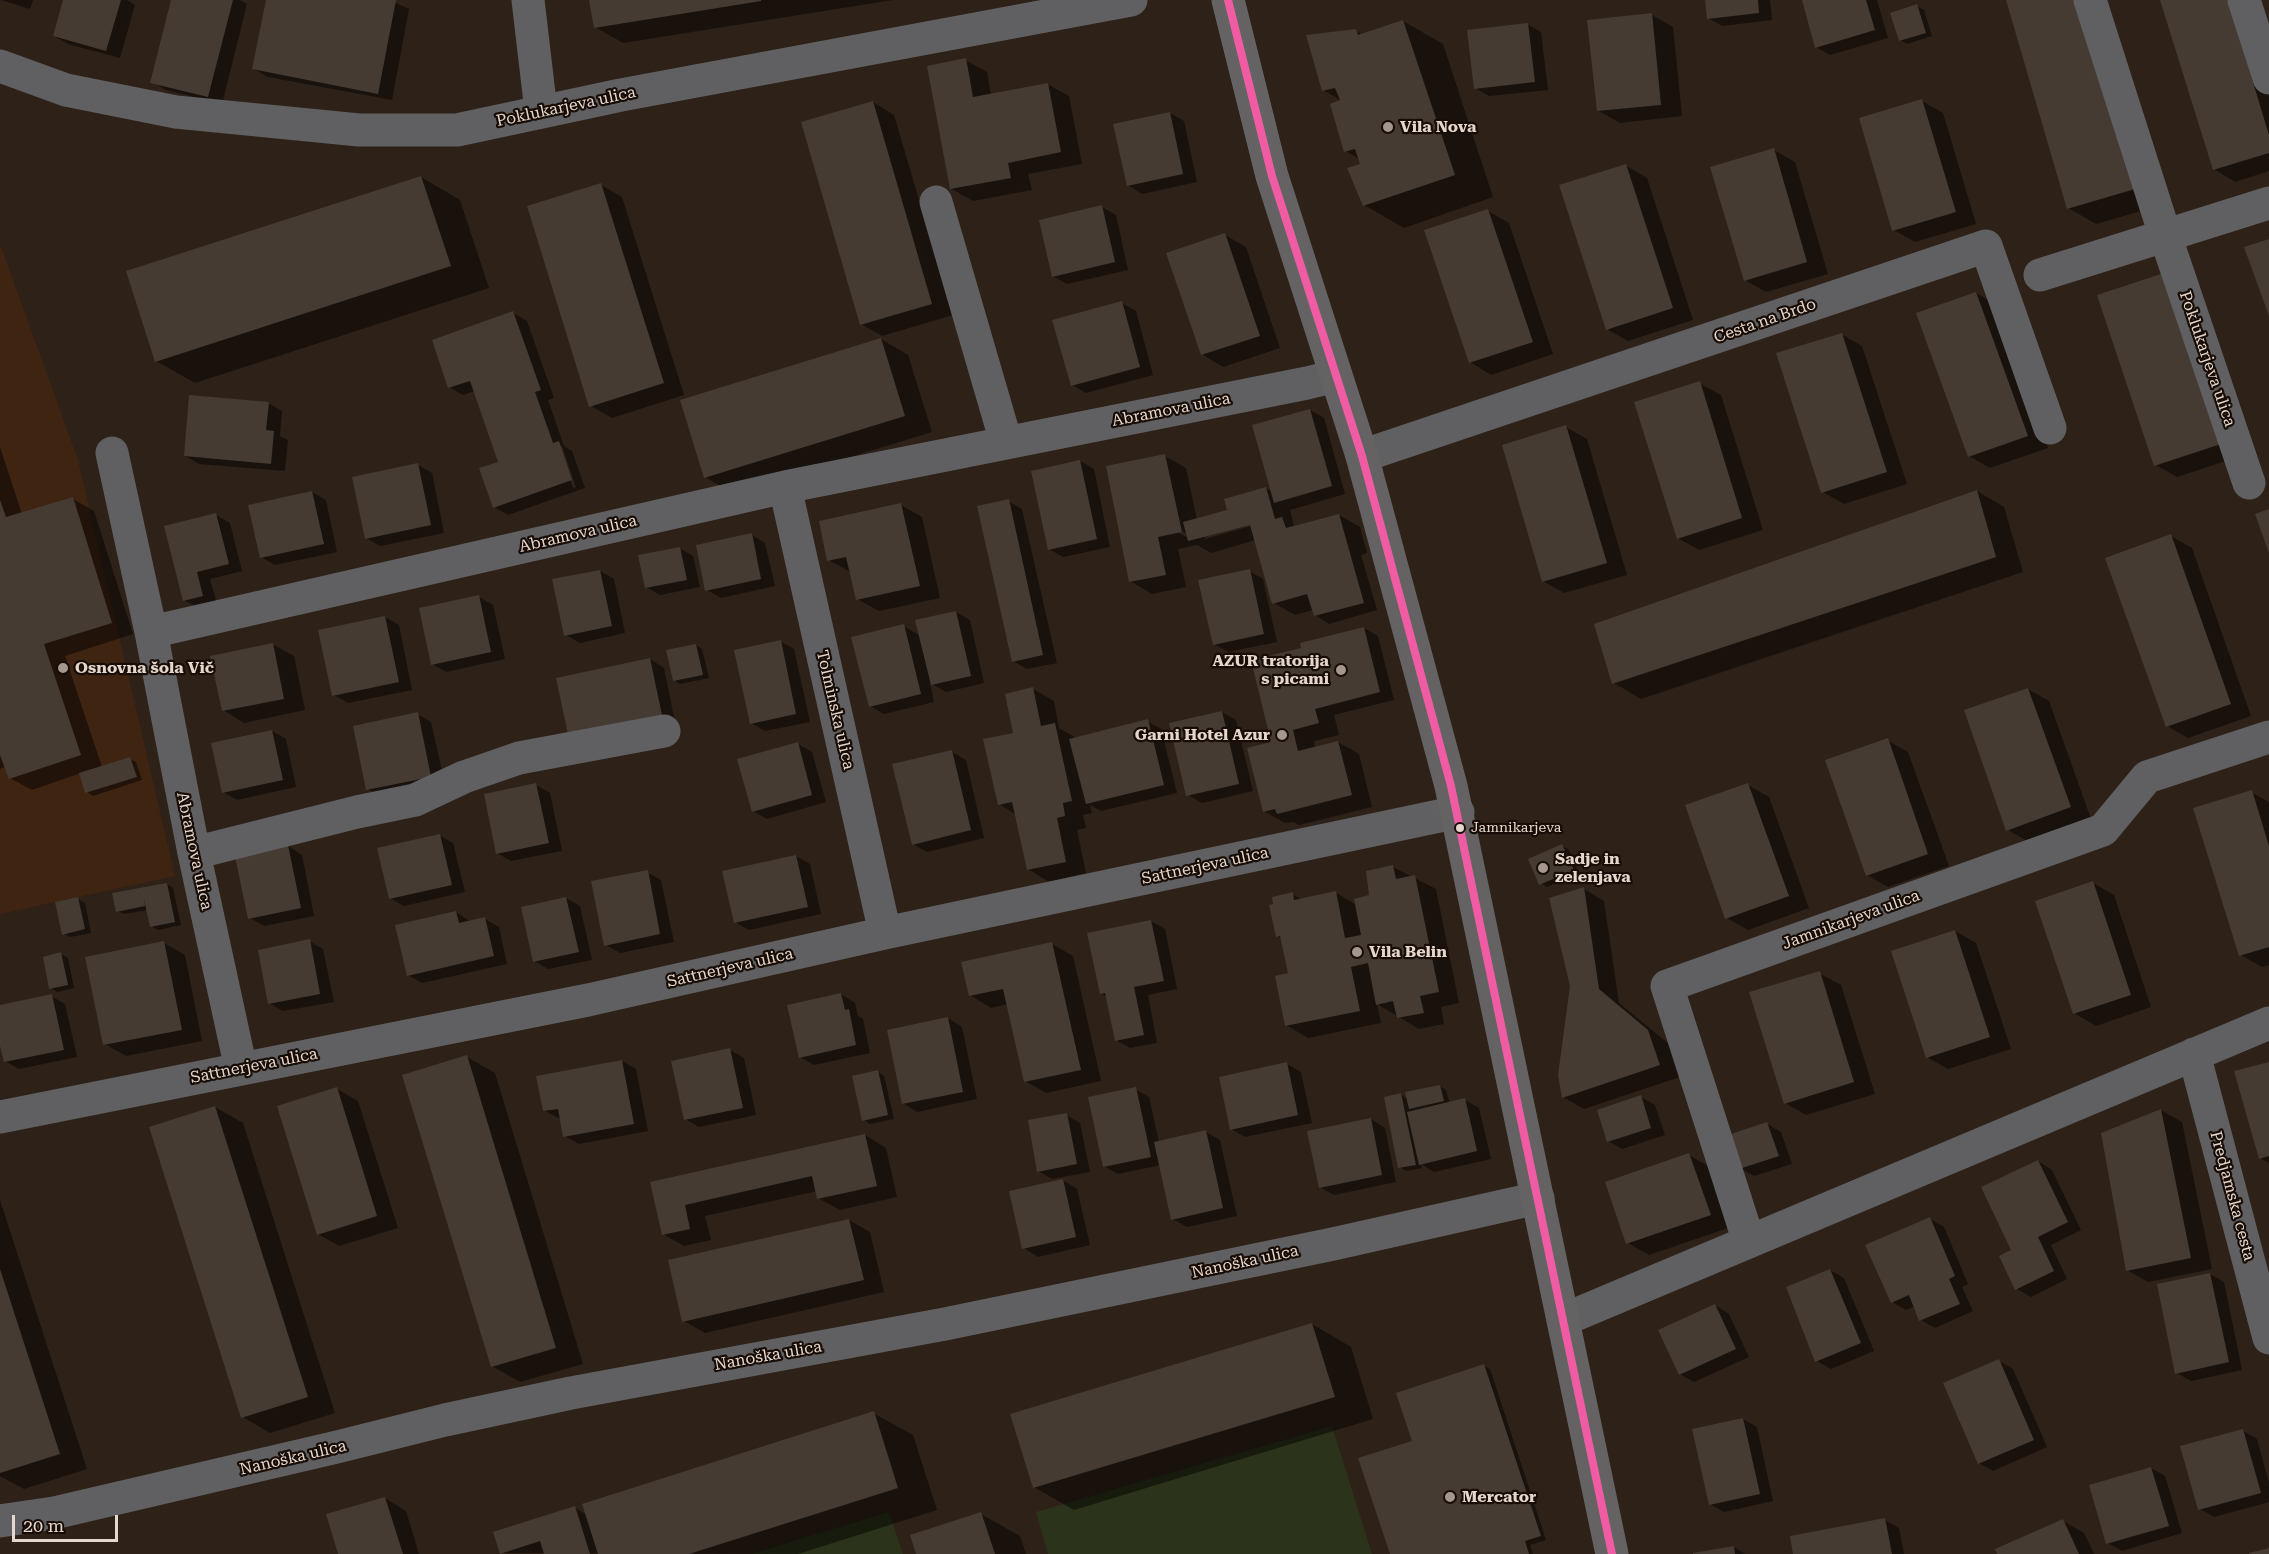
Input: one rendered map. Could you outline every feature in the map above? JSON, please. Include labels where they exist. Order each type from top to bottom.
[{"type":"street","points":[[528,0],[541,111]]},
{"type":"street","name":"Poklukarjeva ulica","points":[[0,66],[66,90],[176,112],[359,130],[458,130],[541,111],[1131,0]]},
{"type":"street","points":[[1228,0],[1272,176],[1362,456],[1458,812],[1612,1554]]},
{"type":"street","name":"Poklukarjeva ulica","points":[[2090,0],[2165,236],[2249,483]]},
{"type":"street","points":[[2244,0],[2269,78]]},
{"type":"street","points":[[936,202],[1006,442]]},
{"type":"street","points":[[2040,275],[2269,203]]},
{"type":"street","name":"Cesta na Brdo","points":[[1362,456],[1986,246],[2050,428]]},
{"type":"street","name":"Abramova ulica","points":[[151,632],[785,487],[1336,376]]},
{"type":"street","name":"Abramova ulica","points":[[112,453],[241,1069]]},
{"type":"street","name":"Tolminska ulica","points":[[785,487],[885,933]]},
{"type":"street","points":[[194,853],[357,812],[415,800],[464,777],[519,758],[664,731]]},
{"type":"street","name":"Jamnikarjeva ulica","points":[[1749,1242],[1667,986],[2103,830],[2147,777],[2269,737]]},
{"type":"street","name":"Sattnerjeva ulica","points":[[0,1117],[588,1000],[885,933],[1458,812]]},
{"type":"street","points":[[1563,1320],[2269,1023]]},
{"type":"street","name":"Predjamska cesta","points":[[2194,1054],[2269,1338]]},
{"type":"street","name":"Nanoška ulica","points":[[0,1521],[66,1511],[445,1420],[571,1393],[945,1324],[1333,1244],[1538,1198]]},
{"type":"shaded area","name":"Osnovna šola Vič","points":[[0,244],[78,460],[175,876],[0,914]]},
{"type":"green space","points":[[1332,1426],[1372,1554],[1048,1554],[1036,1512]]},
{"type":"green space","points":[[889,1512],[903,1554],[751,1554]]},
{"type":"building","points":[[63,0],[121,0],[106,51],[53,36]]},
{"type":"building","points":[[171,0],[233,0],[208,97],[150,83]]},
{"type":"building","points":[[266,0],[396,0],[378,94],[252,69]]},
{"type":"building","points":[[589,0],[761,0],[761,1],[594,28]]},
{"type":"building","points":[[1705,0],[1758,0],[1759,13],[1707,19]]},
{"type":"building","points":[[1802,0],[1866,0],[1875,30],[1815,48]]},
{"type":"building","points":[[2006,0],[2079,0],[2135,189],[2067,209]]},
{"type":"building","points":[[2160,0],[2228,0],[2269,135],[2269,153],[2213,170]]},
{"type":"building","points":[[1917,4],[1926,33],[1899,41],[1890,13]]},
{"type":"building","points":[[1652,13],[1661,105],[1597,111],[1587,20]]},
{"type":"building","name":"Vila Nova","points":[[1403,20],[1455,175],[1363,206],[1347,168],[1360,164],[1355,149],[1344,152],[1330,104],[1340,100],[1335,88],[1322,91],[1306,35],[1356,29],[1358,35]]},
{"type":"building","points":[[1528,23],[1535,82],[1474,89],[1467,30]]},
{"type":"building","points":[[966,58],[973,97],[1048,83],[1061,152],[1008,163],[1011,178],[950,189],[927,66]]},
{"type":"building","points":[[1922,99],[1956,212],[1892,231],[1859,118]]},
{"type":"building","points":[[873,101],[932,304],[860,325],[801,122]]},
{"type":"building","points":[[1170,112],[1183,174],[1127,186],[1113,124]]},
{"type":"building","points":[[1774,148],[1807,262],[1744,281],[1710,167]]},
{"type":"building","points":[[1626,164],[1673,308],[1606,330],[1559,185]]},
{"type":"building","points":[[421,176],[451,266],[155,362],[126,271]]},
{"type":"building","points":[[601,183],[664,383],[589,407],[527,206]]},
{"type":"building","points":[[1102,205],[1115,262],[1052,277],[1039,220]]},
{"type":"building","points":[[1488,209],[1533,342],[1469,363],[1424,230]]},
{"type":"building","points":[[1225,233],[1260,336],[1201,355],[1166,253]]},
{"type":"building","points":[[2269,239],[2269,316],[2244,247]]},
{"type":"building","points":[[2164,273],[2221,444],[2154,466],[2097,295]]},
{"type":"building","points":[[1976,292],[2028,436],[1968,457],[1916,313]]},
{"type":"building","points":[[1122,301],[1140,367],[1071,386],[1052,320]]},
{"type":"building","points":[[513,311],[541,390],[535,392],[553,443],[559,441],[572,480],[493,508],[479,468],[498,462],[470,381],[448,388],[432,340]]},
{"type":"building","points":[[1842,333],[1887,472],[1821,493],[1776,353]]},
{"type":"building","points":[[881,338],[905,416],[704,478],[680,400]]},
{"type":"building","points":[[1700,381],[1742,518],[1677,539],[1634,402]]},
{"type":"building","points":[[189,395],[269,402],[266,430],[274,431],[271,464],[184,456]]},
{"type":"building","points":[[1310,409],[1332,486],[1274,503],[1252,425]]},
{"type":"building","points":[[1566,425],[1607,563],[1542,582],[1502,445]]},
{"type":"building","points":[[1165,454],[1182,532],[1158,537],[1166,575],[1129,582],[1106,466]]},
{"type":"building","points":[[1080,460],[1097,539],[1048,550],[1031,471]]},
{"type":"building","points":[[418,463],[431,525],[365,539],[352,477]]},
{"type":"building","points":[[1266,487],[1275,519],[1282,517],[1286,528],[1339,514],[1364,603],[1314,616],[1307,594],[1272,604],[1250,525],[1188,541],[1183,522],[1227,510],[1224,499]]},
{"type":"building","points":[[1977,490],[1996,557],[1612,684],[1594,624]]},
{"type":"building","points":[[312,491],[324,544],[260,558],[248,505]]},
{"type":"building","name":"Osnovna šola Vič","points":[[73,497],[112,623],[44,644],[81,755],[9,779],[0,755],[0,500],[6,517]]},
{"type":"building","points":[[1009,499],[1043,655],[1012,662],[977,506]]},
{"type":"building","points":[[901,503],[920,586],[856,600],[846,557],[827,561],[819,521]]},
{"type":"building","points":[[2269,509],[2269,553],[2255,514]]},
{"type":"building","points":[[216,513],[229,564],[197,572],[203,596],[183,601],[164,526]]},
{"type":"building","points":[[752,533],[761,579],[705,591],[696,545]]},
{"type":"building","points":[[2171,534],[2231,704],[2166,727],[2105,558]]},
{"type":"building","points":[[680,547],[687,580],[645,588],[638,555]]},
{"type":"building","points":[[1250,569],[1264,634],[1213,645],[1198,580]]},
{"type":"building","points":[[600,570],[612,626],[564,636],[552,579]]},
{"type":"building","points":[[479,595],[491,652],[431,665],[419,608]]},
{"type":"building","points":[[956,611],[971,676],[931,685],[915,620]]},
{"type":"building","points":[[385,616],[399,682],[332,696],[318,630]]},
{"type":"building","points":[[904,624],[921,694],[869,707],[851,637]]},
{"type":"building","name":"Garni Hotel Azur","points":[[1364,627],[1380,692],[1315,709],[1319,723],[1293,730],[1298,751],[1338,741],[1352,795],[1277,814],[1275,809],[1263,812],[1247,748],[1271,742],[1251,660],[1301,648],[1300,643]]},
{"type":"building","points":[[781,640],[796,714],[750,724],[734,650]]},
{"type":"building","points":[[273,643],[284,699],[222,711],[210,656]]},
{"type":"building","points":[[696,644],[703,675],[673,681],[666,650]]},
{"type":"building","points":[[650,658],[662,715],[568,734],[556,678]]},
{"type":"building","points":[[1033,687],[1041,726],[1055,723],[1072,801],[1063,803],[1065,816],[1057,818],[1066,862],[1027,870],[1012,802],[998,805],[983,739],[1013,733],[1005,694]]},
{"type":"building","points":[[2028,688],[2071,807],[2006,831],[1964,710]]},
{"type":"building","points":[[1222,711],[1239,784],[1186,796],[1169,723]]},
{"type":"building","points":[[418,712],[431,777],[366,790],[353,726]]},
{"type":"building","points":[[1148,719],[1164,785],[1086,804],[1069,739]]},
{"type":"building","points":[[272,730],[283,780],[222,793],[211,743]]},
{"type":"building","points":[[1888,738],[1928,854],[1866,876],[1825,760]]},
{"type":"building","points":[[798,742],[812,795],[752,812],[737,759]]},
{"type":"building","points":[[952,750],[971,830],[912,845],[892,764]]},
{"type":"building","points":[[130,757],[137,777],[85,793],[79,773]]},
{"type":"building","points":[[536,783],[549,843],[496,854],[484,794]]},
{"type":"building","points":[[1748,783],[1789,896],[1725,919],[1685,805]]},
{"type":"building","points":[[2252,790],[2269,846],[2269,947],[2239,956],[2193,808]]},
{"type":"building","points":[[440,834],[452,885],[389,899],[377,848]]},
{"type":"building","points":[[1562,844],[1574,870],[1539,885],[1528,859]]},
{"type":"building","points":[[288,845],[301,908],[248,919],[235,856]]},
{"type":"building","points":[[796,855],[808,907],[734,923],[722,871]]},
{"type":"building","name":"Vila Belin","points":[[1393,865],[1396,879],[1415,875],[1439,992],[1420,996],[1424,1013],[1397,1018],[1393,1001],[1376,1005],[1368,963],[1351,967],[1360,1011],[1285,1026],[1275,976],[1288,973],[1280,936],[1276,937],[1269,905],[1273,904],[1272,897],[1293,892],[1294,900],[1336,891],[1345,938],[1361,935],[1354,899],[1369,895],[1366,871]]},
{"type":"building","points":[[648,870],[660,934],[604,946],[591,881]]},
{"type":"building","points":[[2093,881],[2131,995],[2073,1014],[2035,901]]},
{"type":"building","points":[[167,883],[175,922],[150,927],[144,899],[145,906],[116,912],[112,893]]},
{"type":"building","points":[[1584,887],[1599,989],[1648,1030],[1660,1065],[1562,1098],[1558,1075],[1570,986],[1549,898]]},
{"type":"building","points":[[78,897],[85,929],[62,935],[55,902]]},
{"type":"building","points":[[566,897],[579,952],[533,962],[521,907]]},
{"type":"building","points":[[456,911],[459,923],[485,917],[494,956],[407,976],[395,925]]},
{"type":"building","points":[[1151,920],[1164,981],[1134,987],[1144,1035],[1115,1041],[1105,993],[1100,994],[1087,933]]},
{"type":"building","points":[[1955,930],[1990,1037],[1926,1058],[1891,951]]},
{"type":"building","points":[[310,939],[320,994],[268,1004],[258,950]]},
{"type":"building","points":[[164,941],[182,1030],[103,1045],[85,957]]},
{"type":"building","points":[[1052,942],[1081,1070],[1024,1082],[1003,989],[969,996],[961,962]]},
{"type":"building","points":[[61,952],[68,985],[49,989],[43,957]]},
{"type":"building","points":[[1820,971],[1854,1082],[1784,1104],[1749,992]]},
{"type":"building","points":[[841,993],[845,1010],[849,1009],[856,1045],[799,1058],[787,1005]]},
{"type":"building","points":[[52,994],[64,1050],[4,1062],[0,1046],[0,1005]]},
{"type":"building","points":[[948,1017],[963,1092],[902,1104],[887,1030]]},
{"type":"building","points":[[730,1048],[743,1108],[684,1120],[671,1061]]},
{"type":"building","points":[[467,1055],[556,1348],[491,1367],[402,1075]]},
{"type":"building","points":[[622,1060],[634,1124],[563,1137],[558,1109],[543,1111],[536,1076]]},
{"type":"building","points":[[1287,1062],[1298,1115],[1230,1130],[1219,1077]]},
{"type":"building","points":[[2269,1062],[2269,1156],[2259,1159],[2234,1071]]},
{"type":"building","points":[[878,1070],[888,1115],[862,1121],[852,1076]]},
{"type":"building","points":[[1440,1085],[1444,1101],[1409,1109],[1405,1092]]},
{"type":"building","points":[[337,1087],[377,1216],[317,1235],[277,1106]]},
{"type":"building","points":[[1136,1087],[1151,1157],[1103,1167],[1088,1097]]},
{"type":"building","points":[[1401,1093],[1416,1165],[1398,1168],[1384,1097]]},
{"type":"building","points":[[1641,1095],[1651,1128],[1607,1142],[1597,1110]]},
{"type":"building","points":[[1465,1098],[1477,1151],[1419,1165],[1407,1112]]},
{"type":"building","points":[[215,1106],[308,1397],[241,1418],[149,1127]]},
{"type":"building","points":[[2161,1109],[2191,1258],[2126,1271],[2101,1133]]},
{"type":"building","points":[[1067,1113],[1077,1164],[1037,1172],[1028,1120]]},
{"type":"building","points":[[1371,1118],[1382,1175],[1319,1188],[1307,1131]]},
{"type":"building","points":[[1767,1122],[1779,1156],[1739,1169],[1728,1135]]},
{"type":"building","points":[[1206,1130],[1223,1208],[1171,1220],[1154,1142]]},
{"type":"building","points":[[865,1134],[877,1186],[817,1199],[812,1176],[685,1205],[690,1229],[662,1235],[650,1182]]},
{"type":"building","points":[[1689,1153],[1711,1215],[1626,1244],[1605,1182]]},
{"type":"building","points":[[2038,1160],[2068,1222],[2038,1237],[2054,1271],[2015,1290],[1999,1256],[2011,1250],[1981,1187]]},
{"type":"building","points":[[1063,1179],[1076,1237],[1022,1249],[1009,1191]]},
{"type":"building","points":[[1930,1217],[1955,1276],[1949,1279],[1960,1304],[1919,1321],[1909,1295],[1891,1303],[1865,1245]]},
{"type":"building","points":[[849,1219],[864,1280],[682,1322],[668,1260]]},
{"type":"building","points":[[0,1269],[60,1454],[0,1473]]},
{"type":"building","points":[[1830,1269],[1861,1343],[1815,1362],[1786,1287]]},
{"type":"building","points":[[2210,1273],[2229,1362],[2175,1374],[2157,1284]]},
{"type":"building","points":[[1715,1304],[1736,1349],[1679,1375],[1658,1330]]},
{"type":"building","points":[[1312,1323],[1335,1397],[1033,1488],[1010,1414]]},
{"type":"building","points":[[1999,1359],[2034,1440],[1978,1464],[1943,1383]]},
{"type":"building","name":"Mercator","points":[[1484,1364],[1541,1536],[1525,1541],[1529,1554],[1390,1554],[1358,1458],[1412,1441],[1396,1393]]},
{"type":"building","points":[[874,1411],[898,1488],[689,1554],[598,1554],[582,1504]]},
{"type":"building","points":[[1743,1418],[1760,1494],[1709,1505],[1692,1429]]},
{"type":"building","points":[[2243,1429],[2261,1493],[2198,1510],[2180,1446]]},
{"type":"building","points":[[2151,1467],[2169,1526],[2106,1544],[2089,1485]]},
{"type":"building","points":[[385,1497],[403,1554],[338,1554],[326,1514]]},
{"type":"building","points":[[575,1506],[590,1554],[544,1554],[540,1541],[500,1554],[493,1532]]},
{"type":"building","points":[[981,1512],[995,1554],[916,1554],[910,1535]]},
{"type":"building","points":[[1885,1518],[1892,1554],[1793,1554],[1790,1536]]},
{"type":"building","points":[[2063,1519],[2079,1554],[1997,1554],[1995,1549]]},
{"type":"building","points":[[1734,1546],[1735,1554],[1693,1554],[1693,1553]]},
{"type":"building","points":[[2269,1548],[2269,1554],[2249,1554],[2249,1553]]},
{"type":"transit line","points":[[1228,0],[1272,176],[1362,456],[1451,786],[1612,1554]]},
{"type":"place","name":"Vila Nova","points":[[1388,127]]},
{"type":"place","name":"Osnovna šola Vič","points":[[63,668]]},
{"type":"place","name":"AZUR tratorija s picami","points":[[1341,670]]},
{"type":"place","name":"Garni Hotel Azur","points":[[1282,735]]},
{"type":"place","name":"Jamnikarjeva","points":[[1460,828]]},
{"type":"place","name":"Sadje in zelenjava","points":[[1543,868]]},
{"type":"place","name":"Vila Belin","points":[[1357,952]]},
{"type":"place","name":"Mercator","points":[[1450,1497]]}]
